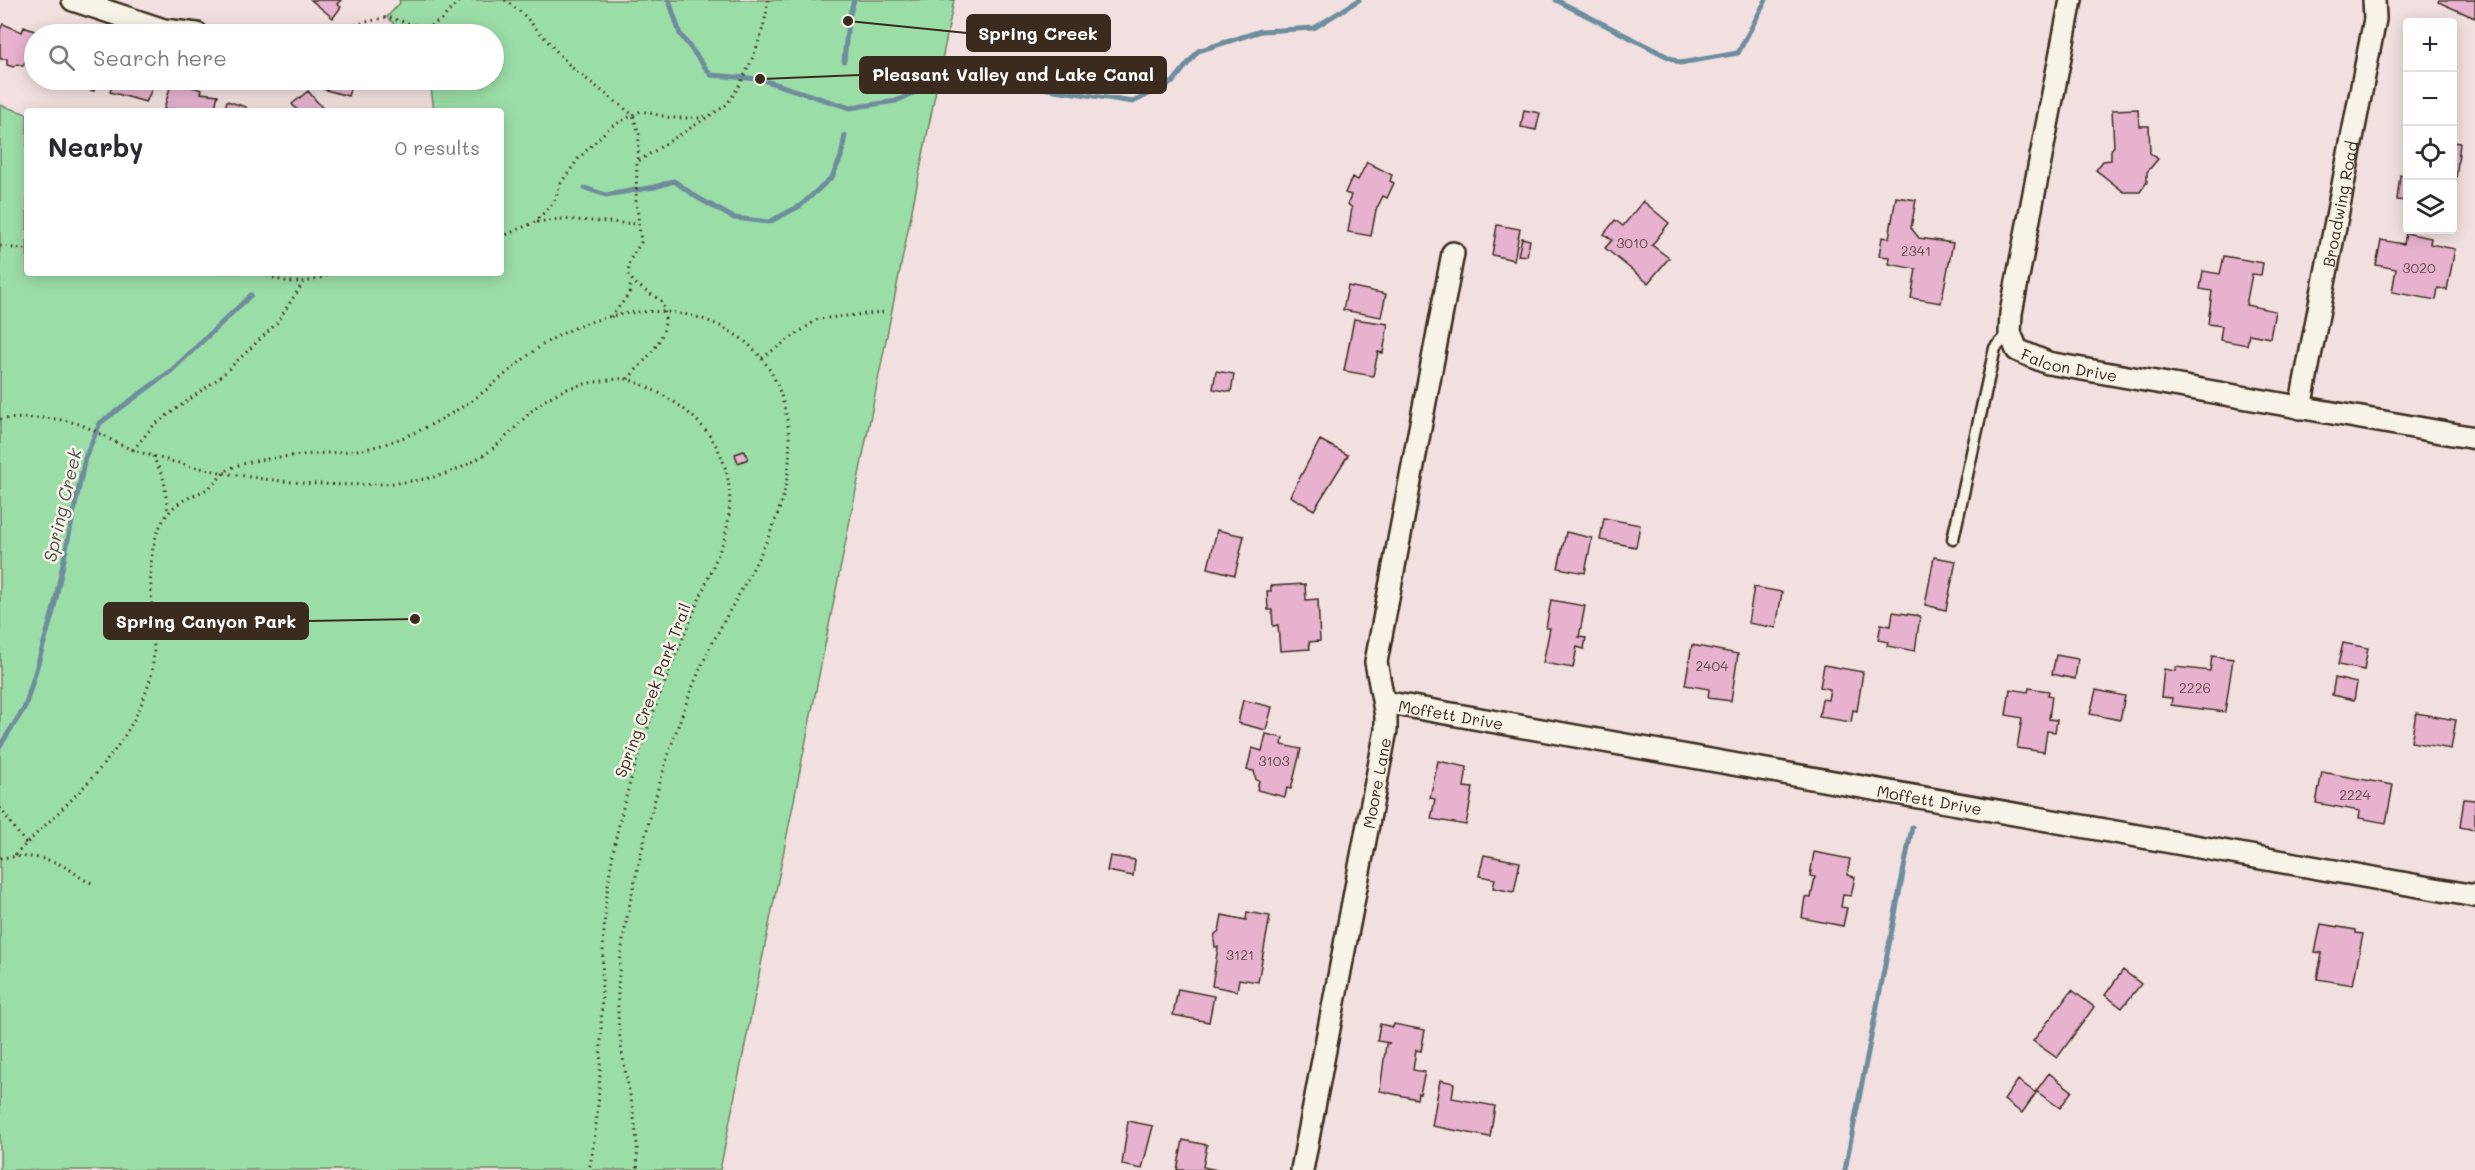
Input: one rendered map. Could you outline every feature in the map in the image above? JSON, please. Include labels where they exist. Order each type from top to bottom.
[{"type":"street","points":[[73,0],[146,24]]},
{"type":"street","name":"Falcon Drive","points":[[2071,0],[2011,313],[2010,333],[2017,350],[2048,363],[2475,438]]},
{"type":"street","name":"Broadwing Road","points":[[2300,408],[2375,19],[2374,0]]},
{"type":"street","name":"Moore Lane","points":[[1302,1170],[1386,730],[1384,702],[1376,662],[1453,253]]},
{"type":"street","name":"Moffett Drive","points":[[1384,702],[2475,896]]},
{"type":"lane","points":[[1953,538],[1995,348],[2010,333]]},
{"type":"path","points":[[434,24],[441,20],[460,0]]},
{"type":"path","points":[[505,0],[523,14],[571,67],[633,115],[639,134],[636,200],[641,242],[628,267],[631,280],[629,294],[611,317]]},
{"type":"path","points":[[638,162],[725,106],[742,81],[744,72],[757,47],[768,0]]},
{"type":"path","points":[[358,24],[387,17],[410,24]]},
{"type":"path","points":[[535,222],[554,202],[561,183],[579,158],[610,127],[641,111],[672,118],[701,118],[725,106]]},
{"type":"path","points":[[504,236],[535,222],[560,219],[639,224]]},
{"type":"path","points":[[0,246],[24,250]]},
{"type":"path","points":[[269,276],[280,281],[303,283],[325,276]]},
{"type":"path","points":[[0,419],[35,417],[78,424],[105,439],[153,456],[280,480],[337,484],[396,482],[434,477],[451,472],[498,445],[529,412],[551,396],[586,384],[628,379],[653,353],[661,341],[663,311],[661,301],[656,295],[631,280]]},
{"type":"path","points":[[133,450],[154,425],[219,378],[276,324],[303,283]]},
{"type":"path","points":[[15,855],[108,759],[141,703],[150,682],[154,651],[151,566],[156,538],[168,515],[184,500],[218,482],[225,471],[251,462],[374,447],[436,422],[469,403],[543,345],[589,321],[663,311],[686,314],[726,328],[762,358],[779,389],[790,429],[791,461],[785,492],[772,528],[707,654],[690,695],[642,852],[625,935],[619,991],[620,1037],[636,1126],[637,1170]]},
{"type":"path","points":[[762,358],[818,319],[885,312]]},
{"type":"path","name":"Spring Creek Park Trail","points":[[589,1170],[602,1071],[604,925],[618,831],[644,738],[724,540],[731,506],[729,483],[722,455],[705,427],[678,403],[628,379]]},
{"type":"path","points":[[153,456],[164,480],[168,515]]},
{"type":"path","points":[[0,808],[27,844]]},
{"type":"path","points":[[0,858],[15,855],[56,863],[92,883]]},
{"type":"green space","points":[[399,0],[954,0],[720,1170],[0,1170],[0,105],[24,113],[24,276],[504,276],[504,108],[434,108],[431,90],[504,90],[504,24],[394,24],[387,17],[400,3]]},
{"type":"building","points":[[311,0],[341,0],[337,4],[341,7],[333,18]]},
{"type":"building","points":[[2439,0],[2475,0],[2475,18],[2438,2]]},
{"type":"building","points":[[3,24],[22,32],[24,27],[23,66],[17,64],[13,67],[7,65],[7,59],[0,59],[0,30]]},
{"type":"building","points":[[111,90],[151,90],[146,102],[110,92]]},
{"type":"building","points":[[169,90],[202,90],[201,93],[218,95],[215,108],[164,108]]},
{"type":"building","points":[[326,90],[350,90],[348,96]]},
{"type":"building","points":[[308,91],[322,108],[295,108],[292,104]]},
{"type":"building","points":[[227,101],[246,107],[246,108],[225,108]]},
{"type":"building","points":[[2138,109],[2139,126],[2149,126],[2150,153],[2158,159],[2147,172],[2147,182],[2140,192],[2124,192],[2096,170],[2103,161],[2111,160],[2111,150],[2114,146],[2112,110]]},
{"type":"building","points":[[1524,110],[1540,113],[1536,130],[1521,127]]},
{"type":"building","points":[[2457,143],[2460,143],[2457,170]]},
{"type":"building","points":[[1367,162],[1392,175],[1390,181],[1394,183],[1387,198],[1383,196],[1376,210],[1371,236],[1348,232],[1352,208],[1348,204],[1351,195],[1345,193],[1352,177],[1358,180]]},
{"type":"building","points":[[2400,175],[2403,175],[2403,201],[2397,200]]},
{"type":"building","points":[[1896,197],[1916,200],[1911,228],[1919,238],[1953,243],[1941,303],[1911,298],[1916,269],[1889,264],[1890,257],[1879,256],[1882,237],[1889,238]]},
{"type":"building","points":[[1643,201],[1669,223],[1652,245],[1669,258],[1648,283],[1605,248],[1612,240],[1604,234],[1615,220],[1623,226]]},
{"type":"building","points":[[1497,225],[1520,229],[1514,260],[1492,255]]},
{"type":"building","points":[[2406,234],[2411,234],[2431,238],[2430,244],[2455,249],[2447,290],[2438,288],[2436,300],[2392,292],[2396,269],[2376,265],[2381,240],[2404,244]]},
{"type":"building","points":[[1522,238],[1530,240],[1527,256],[1518,255]]},
{"type":"building","points":[[2224,256],[2263,263],[2261,275],[2252,274],[2246,305],[2275,311],[2270,338],[2249,334],[2247,345],[2220,340],[2222,326],[2208,324],[2212,291],[2200,289],[2203,271],[2220,274]]},
{"type":"building","points":[[1348,286],[1386,294],[1381,317],[1343,310]]},
{"type":"building","points":[[1354,319],[1388,324],[1383,353],[1378,352],[1373,376],[1344,371]]},
{"type":"building","points":[[1216,371],[1234,374],[1231,392],[1213,389]]},
{"type":"building","points":[[1320,440],[1348,455],[1314,510],[1290,496]]},
{"type":"building","points":[[744,451],[748,459],[738,463],[735,454]]},
{"type":"building","points":[[1604,518],[1640,525],[1636,547],[1600,540]]},
{"type":"building","points":[[1217,530],[1244,536],[1235,575],[1208,568]]},
{"type":"building","points":[[1566,532],[1592,538],[1585,573],[1558,568]]},
{"type":"building","points":[[1934,557],[1956,561],[1946,610],[1925,605]]},
{"type":"building","points":[[1305,584],[1306,600],[1318,599],[1320,641],[1309,642],[1310,649],[1280,651],[1278,625],[1273,626],[1272,610],[1268,610],[1267,591],[1271,591],[1271,586]]},
{"type":"building","points":[[1754,587],[1782,592],[1776,628],[1748,623]]},
{"type":"building","points":[[1551,600],[1585,606],[1579,637],[1586,638],[1584,649],[1577,647],[1573,668],[1543,663],[1550,628],[1546,628]]},
{"type":"building","points":[[1893,612],[1920,616],[1915,651],[1887,646],[1888,642],[1878,640],[1881,624],[1891,626]]},
{"type":"building","points":[[2343,643],[2368,648],[2364,670],[2338,665]]},
{"type":"building","points":[[1692,645],[1738,654],[1731,701],[1708,698],[1709,689],[1685,685]]},
{"type":"building","points":[[2056,655],[2078,659],[2075,679],[2052,674]]},
{"type":"building","points":[[2212,656],[2233,659],[2225,712],[2171,705],[2172,698],[2161,697],[2164,669],[2176,671],[2176,667],[2210,671]]},
{"type":"building","points":[[1824,665],[1863,672],[1857,711],[1853,710],[1851,722],[1819,717],[1822,699],[1828,700],[1830,689],[1820,687]]},
{"type":"building","points":[[2335,678],[2357,683],[2354,700],[2332,695]]},
{"type":"building","points":[[2029,688],[2049,691],[2048,695],[2052,696],[2049,719],[2057,720],[2055,732],[2047,731],[2044,752],[2017,748],[2022,718],[2006,715],[2010,689],[2028,692]]},
{"type":"building","points":[[2096,690],[2125,696],[2120,720],[2090,714]]},
{"type":"building","points":[[1243,700],[1272,707],[1266,730],[1238,723]]},
{"type":"building","points":[[2416,713],[2456,720],[2451,749],[2411,742]]},
{"type":"building","points":[[1266,734],[1283,738],[1282,745],[1301,749],[1291,789],[1287,788],[1285,797],[1257,790],[1259,781],[1256,780],[1254,771],[1247,770],[1252,748],[1262,751]]},
{"type":"building","points":[[1438,761],[1467,767],[1464,787],[1473,788],[1466,825],[1431,819],[1435,799],[1430,798]]},
{"type":"building","points":[[2322,772],[2393,785],[2386,823],[2359,818],[2360,811],[2316,803]]},
{"type":"building","points":[[2464,799],[2475,800],[2475,830],[2460,827]]},
{"type":"building","points":[[1814,852],[1850,859],[1847,875],[1855,877],[1851,896],[1843,895],[1841,907],[1847,908],[1843,926],[1802,918],[1805,897],[1811,898],[1815,877],[1810,876]]},
{"type":"building","points":[[1484,855],[1520,862],[1514,892],[1493,888],[1495,879],[1479,876]]},
{"type":"building","points":[[1110,856],[1135,860],[1133,876],[1107,871]]},
{"type":"building","points":[[1247,912],[1270,916],[1258,982],[1239,979],[1237,991],[1212,986],[1218,947],[1215,947],[1214,940],[1215,934],[1219,931],[1222,915],[1246,920]]},
{"type":"building","points":[[2321,924],[2356,930],[2356,933],[2363,934],[2353,985],[2317,979],[2322,953],[2315,952]]},
{"type":"building","points":[[2123,970],[2141,984],[2122,1008],[2105,995]]},
{"type":"building","points":[[1178,989],[1214,996],[1209,1022],[1173,1015]]},
{"type":"building","points":[[2072,990],[2094,1007],[2057,1058],[2033,1041]]},
{"type":"building","points":[[1380,1024],[1393,1027],[1394,1024],[1425,1030],[1421,1051],[1416,1050],[1413,1070],[1425,1072],[1417,1099],[1380,1091],[1386,1044],[1390,1043],[1377,1041]]},
{"type":"building","points":[[2049,1073],[2072,1091],[2060,1108],[2036,1091]]},
{"type":"building","points":[[1440,1080],[1454,1083],[1452,1098],[1495,1106],[1490,1137],[1432,1126]]},
{"type":"building","points":[[2018,1080],[2036,1093],[2022,1113],[2004,1100]]},
{"type":"building","points":[[1128,1121],[1153,1126],[1142,1169],[1122,1165]]},
{"type":"building","points":[[1183,1140],[1207,1145],[1203,1167],[1217,1170],[1177,1170]]},
{"type":"waterway","points":[[669,0],[680,34],[711,75],[760,79],[850,108],[896,101],[937,82],[1022,85],[1133,102],[1173,82],[1198,51],[1261,31],[1314,28],[1359,0]]},
{"type":"waterway","name":"Spring Creek","points":[[844,61],[848,21],[854,0]]},
{"type":"waterway","points":[[1556,0],[1680,63],[1738,53],[1766,0]]},
{"type":"waterway","name":"Spring Creek","points":[[585,188],[606,195],[655,187],[674,181],[698,198],[734,218],[769,222],[800,206],[832,177],[841,157],[845,135]]},
{"type":"waterway","name":"Spring Creek","points":[[0,746],[25,707],[53,612],[85,458],[100,423],[171,371],[251,295]]},
{"type":"waterway","points":[[1845,1170],[1912,827]]},
{"type":"place","name":"Spring Creek","points":[[848,21]]},
{"type":"place","name":"Pleasant Valley and Lake Canal","points":[[760,79]]},
{"type":"place","name":"Spring Canyon Park","points":[[415,619]]}]
